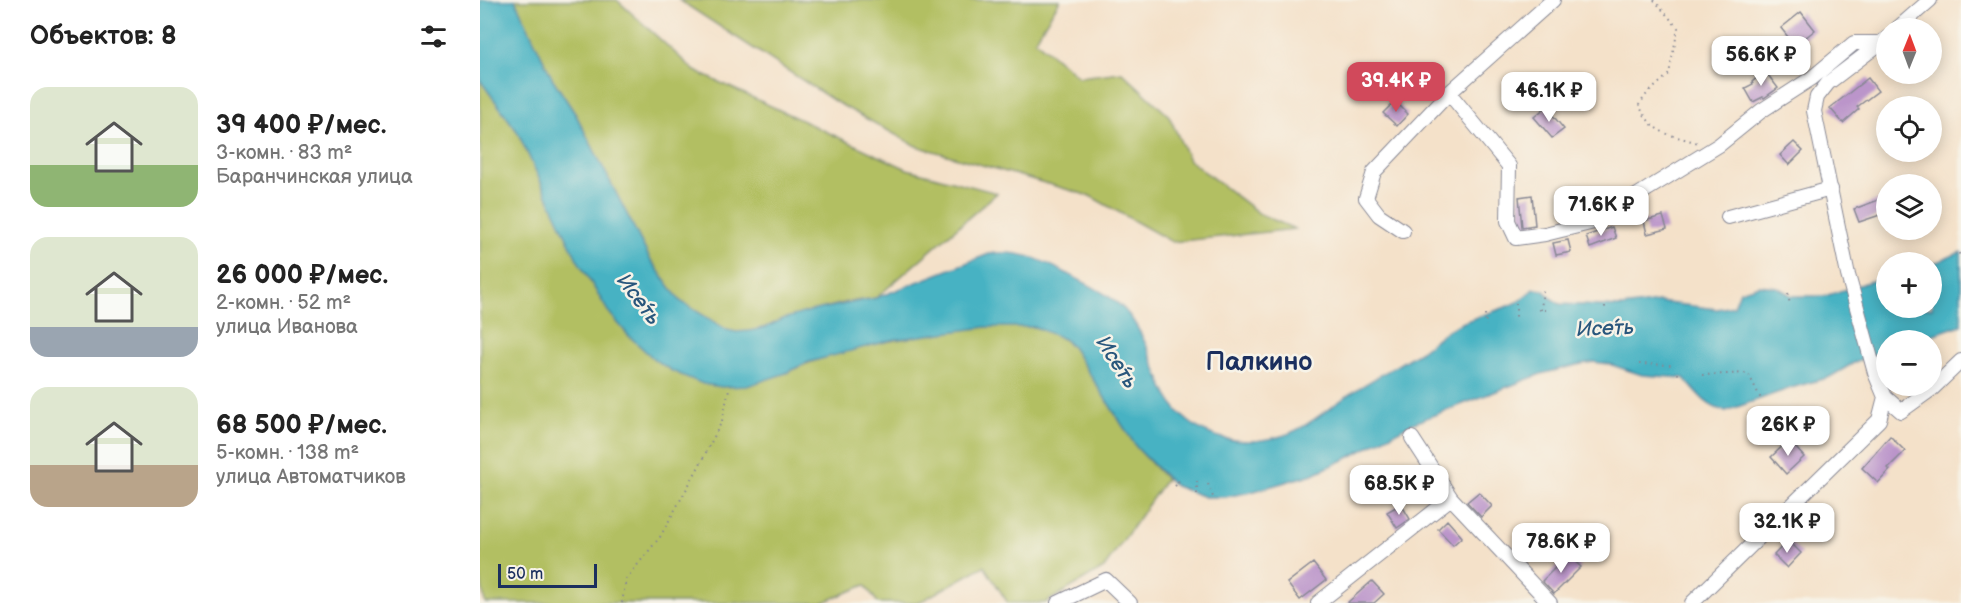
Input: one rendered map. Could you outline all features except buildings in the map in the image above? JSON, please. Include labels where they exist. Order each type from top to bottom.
[{"type":"street","points":[[1403,231],[1379,215],[1366,198],[1374,172],[1449,93],[1553,0]]},
{"type":"street","points":[[1909,18],[1930,0]]},
{"type":"street","points":[[1449,93],[1509,166],[1508,221],[1516,238],[1545,234],[1594,222],[1719,145],[1761,111],[1812,78],[1854,43],[1876,42]]},
{"type":"street","points":[[1876,47],[1828,83],[1817,97],[1814,111],[1848,276],[1875,373],[1885,398],[1901,411],[1933,388],[1961,361]]},
{"type":"street","points":[[1728,217],[1831,189]]},
{"type":"street","points":[[1692,603],[1879,420],[1885,398]]},
{"type":"street","points":[[1412,438],[1451,498],[1550,603]]},
{"type":"street","points":[[1318,603],[1451,498]]},
{"type":"street","points":[[1058,603],[1106,580],[1130,603]]},
{"type":"path","points":[[1654,0],[1678,28],[1669,74],[1646,95],[1639,105],[1647,121],[1661,132],[1702,144],[1719,145]]},
{"type":"path","points":[[1959,253],[1960,258]]},
{"type":"path","points":[[1541,310],[1543,290]]},
{"type":"path","points":[[1788,294],[1790,305]]},
{"type":"path","points":[[1516,303],[1516,317]]},
{"type":"path","points":[[1605,306],[1605,312]]},
{"type":"path","points":[[1485,314],[1486,326]]},
{"type":"path","points":[[1639,364],[1673,365]]},
{"type":"path","points":[[1678,373],[1678,378]]},
{"type":"path","points":[[1702,375],[1748,373],[1761,399]]},
{"type":"path","points":[[622,603],[626,579],[660,537],[722,421],[729,389]]},
{"type":"path","points":[[1175,486],[1179,482],[1176,479]]},
{"type":"path","points":[[1197,481],[1197,494]]},
{"type":"path","points":[[1208,484],[1213,497]]},
{"type":"green space","points":[[515,0],[617,0],[695,71],[907,169],[997,193],[876,298],[847,302],[783,319],[767,327],[750,331],[727,330],[680,301],[650,259],[576,115],[552,78]]},
{"type":"green space","points":[[679,0],[1060,0],[1035,40],[1079,77],[1122,72],[1169,116],[1189,160],[1260,214],[1295,229],[1172,242],[1090,196],[916,146],[836,102]]},
{"type":"green space","points":[[480,80],[517,131],[577,259],[608,311],[628,335],[655,360],[786,373],[844,351],[905,338],[990,326],[1039,328],[1060,337],[1073,348],[1137,448],[1166,479],[1104,568],[1045,603],[1008,603],[984,566],[918,603],[878,603],[865,585],[822,603],[485,603],[480,575]]},
{"type":"water","name":"Исе́ть","points":[[480,0],[515,0],[552,78],[576,115],[650,259],[680,301],[727,330],[750,331],[810,311],[876,298],[989,254],[1019,254],[1056,268],[1116,302],[1135,324],[1164,389],[1183,417],[1210,434],[1241,441],[1274,438],[1302,427],[1353,392],[1421,351],[1450,329],[1517,302],[1535,289],[1543,290],[1560,304],[1622,307],[1659,302],[1717,309],[1734,306],[1740,291],[1759,285],[1777,287],[1792,296],[1825,296],[1876,280],[1876,318],[1942,318],[1942,260],[1961,252],[1961,325],[1942,331],[1876,330],[1876,354],[1857,361],[1830,377],[1726,411],[1713,407],[1684,378],[1642,375],[1609,364],[1594,362],[1581,364],[1541,374],[1411,424],[1313,474],[1251,492],[1225,497],[1205,497],[1175,486],[1137,448],[1073,348],[1064,339],[1035,327],[986,327],[891,340],[806,363],[786,373],[747,386],[722,387],[703,384],[672,371],[655,360],[628,335],[608,311],[577,259],[517,131],[480,80]]},
{"type":"district","name":"Палкино","points":[[1259,361]]}]
